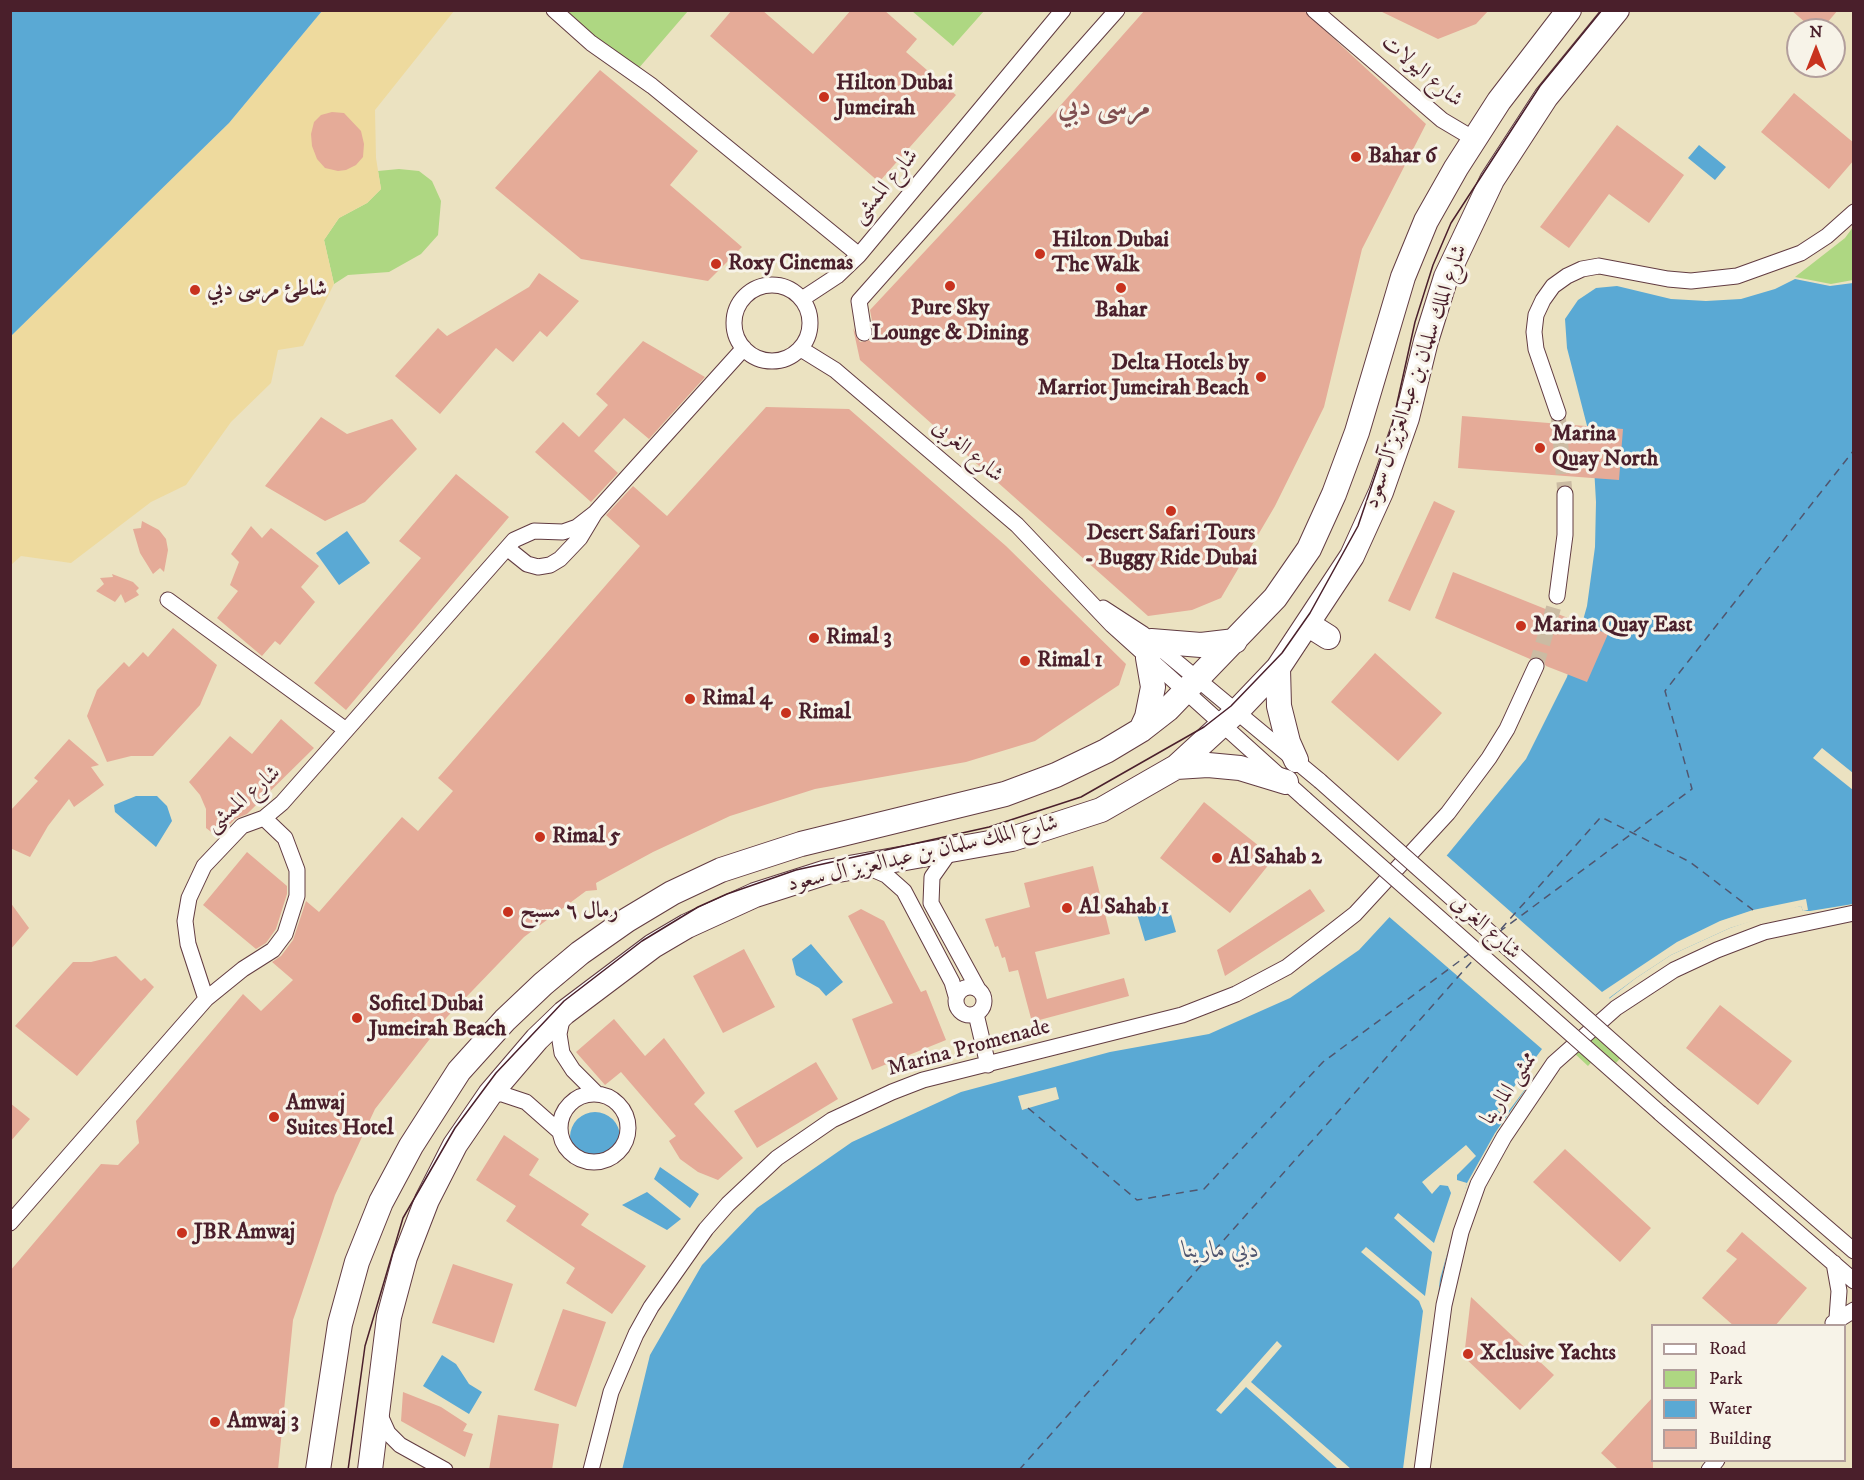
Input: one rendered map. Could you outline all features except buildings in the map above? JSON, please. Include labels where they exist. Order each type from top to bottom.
[{"type":"main road","name":"شارع الملك سلمان بن عبدالعزيز آل سعود","points":[[318,1470],[334,1355],[348,1293],[368,1232],[395,1174],[464,1065],[579,942],[721,870],[792,846],[1005,794],[1081,764],[1141,730],[1191,686],[1275,598],[1309,549],[1341,476],[1414,249],[1440,194],[1474,139],[1533,55],[1569,10]]},
{"type":"main road","name":"شارع الملك سلمان بن عبدالعزيز آل سعود","points":[[370,1470],[384,1348],[405,1257],[440,1172],[490,1094],[537,1039],[564,1013],[622,967],[695,922],[755,895],[791,882],[862,866],[1042,831],[1101,810],[1176,766],[1230,718],[1278,668],[1318,631],[1381,492],[1407,418],[1442,288],[1459,246],[1492,180],[1546,97],[1617,10]]},
{"type":"main road","points":[[1355,372],[1367,399]]},
{"type":"main road","points":[[1141,730],[1148,717],[1153,687],[1150,649],[1235,641]]},
{"type":"main road","points":[[1278,668],[1279,706],[1288,742],[1296,759]]},
{"type":"main road","points":[[1176,766],[1232,767],[1256,771],[1286,782]]},
{"type":"street","points":[[554,10],[591,43],[652,86],[859,255]]},
{"type":"street","name":"شارع الممشى","points":[[802,299],[837,276],[859,255],[1063,10]]},
{"type":"street","points":[[864,333],[859,301],[1118,10]]},
{"type":"street","name":"شارع اليولات","points":[[1314,10],[1442,120],[1474,139]]},
{"type":"street","points":[[1558,413],[1536,349],[1534,332],[1536,315],[1543,300],[1553,286],[1567,276],[1599,266],[1668,279],[1691,280],[1737,276],[1801,253],[1827,236],[1854,212]]},
{"type":"street","points":[[776,285],[786,288],[802,299],[808,311],[810,324],[808,337],[801,349],[778,361],[760,358],[744,348],[735,327],[735,315],[746,296],[754,290],[776,285]]},
{"type":"street","name":"شارع الممشى","points":[[507,548],[527,564],[538,567],[550,565],[574,545],[595,513],[744,348]]},
{"type":"street","name":"شارع الغربى","points":[[801,349],[835,370],[1017,525],[1093,602],[1119,617],[1191,686],[1230,718],[1296,759],[1674,1096],[1852,1248]]},
{"type":"street","points":[[1557,596],[1565,535],[1565,494]]},
{"type":"street","name":"شارع الممشى","points":[[206,999],[188,944],[185,921],[189,898],[204,866],[236,831],[249,822],[264,818],[282,804],[507,548],[523,534],[534,531],[563,532],[577,526],[595,513]]},
{"type":"street","points":[[168,600],[346,730]]},
{"type":"street","name":"Marina Promenade","points":[[591,1470],[611,1392],[636,1334],[668,1280],[728,1204],[777,1158],[832,1120],[903,1088],[1182,1015],[1236,994],[1311,951],[1376,894],[1448,813],[1490,758],[1507,729],[1536,666]]},
{"type":"street","name":"شارع الغربى","points":[[1230,718],[1286,782],[1660,1113],[1854,1281]]},
{"type":"street","points":[[10,1223],[206,999],[243,969],[273,950],[285,934],[291,922],[298,889],[294,858],[279,830],[264,818]]},
{"type":"street","points":[[951,850],[932,877],[931,903],[984,1002],[976,1014],[988,1065]]},
{"type":"street","points":[[862,866],[886,875],[904,891],[952,982],[956,1004],[968,1015],[976,1014]]},
{"type":"street","name":"ممشى المارينا","points":[[1422,1470],[1444,1305],[1461,1233],[1483,1175],[1522,1108],[1554,1062],[1616,1008],[1674,970],[1764,932],[1854,913]]},
{"type":"street","points":[[956,996],[968,987],[978,989]]},
{"type":"street","points":[[490,1094],[502,1094],[526,1102],[560,1132],[568,1150],[584,1161],[603,1161],[619,1151],[625,1142],[627,1121],[616,1102],[597,1094],[562,1053],[559,1034],[564,1013]]},
{"type":"street","points":[[560,1132],[565,1110],[584,1096],[597,1094]]},
{"type":"street","points":[[1834,1263],[1839,1291],[1834,1322]]},
{"type":"street","points":[[1834,1322],[1854,1310]]},
{"type":"street","points":[[378,1411],[388,1433],[400,1444],[445,1470]]},
{"type":"green space","points":[[550,11],[688,11],[632,76]]},
{"type":"green space","points":[[912,11],[984,11],[953,46]]},
{"type":"green space","points":[[399,169],[419,171],[432,181],[441,201],[438,235],[421,254],[389,272],[348,275],[334,284],[324,240],[339,218],[367,203],[381,189],[378,171]]},
{"type":"green space","points":[[1853,227],[1853,280],[1831,284],[1795,277],[1845,238]]},
{"type":"green space","points":[[1600,1021],[1630,1047],[1616,1063],[1601,1051],[1588,1066],[1573,1052]]},
{"type":"sand","name":"شاطئ مرسى دبي","points":[[322,11],[454,11],[375,110],[376,158],[381,189],[367,203],[339,218],[324,240],[334,284],[303,346],[278,350],[271,383],[231,422],[186,485],[151,502],[71,563],[21,556],[11,565],[11,336],[229,123]]},
{"type":"water","points":[[11,10],[322,11],[229,123],[11,336]]},
{"type":"water","points":[[1699,145],[1726,167],[1715,180],[1688,158]]},
{"type":"water","name":"دبي مارينا","points":[[1795,279],[1830,286],[1853,283],[1853,904],[1810,911],[1803,911],[1801,906],[1783,910],[1730,928],[1671,955],[1597,1008],[1539,1070],[1495,1133],[1467,1183],[1453,1227],[1436,1304],[1418,1469],[622,1470],[650,1355],[702,1265],[757,1208],[852,1142],[961,1092],[1110,1052],[1209,1034],[1290,998],[1359,950],[1448,854],[1526,759],[1567,677],[1587,606],[1595,547],[1596,502],[1593,449],[1567,348],[1565,319],[1578,300],[1596,288],[1617,286],[1671,299],[1706,301],[1741,299],[1775,289]]},
{"type":"water","points":[[347,531],[370,563],[339,585],[316,553]]},
{"type":"water","points":[[136,796],[157,796],[167,806],[172,821],[156,847],[115,812],[114,805]]},
{"type":"water","points":[[1168,904],[1176,932],[1145,941],[1137,914]]},
{"type":"water","points":[[811,944],[843,982],[826,996],[819,988],[796,975],[792,959]]},
{"type":"water","points":[[590,1112],[600,1112],[613,1119],[620,1132],[620,1142],[613,1155],[600,1162],[590,1162],[581,1158],[574,1151],[570,1142],[570,1132],[574,1123],[581,1116]]},
{"type":"water","points":[[660,1167],[699,1194],[690,1208],[654,1179]]},
{"type":"water","points":[[647,1192],[681,1219],[667,1230],[622,1205]]},
{"type":"water","points":[[442,1355],[456,1364],[469,1384],[482,1392],[469,1414],[423,1386]]},
{"type":"pier","points":[[1822,748],[1853,773],[1853,790],[1813,758]]},
{"type":"pier","points":[[1445,854],[1602,992],[1677,942],[1720,921],[1753,910],[1806,899],[1808,910],[1803,911],[1801,906],[1730,928],[1671,955],[1636,978],[1609,998],[1611,1001],[1553,1058],[1550,1056],[1505,1116],[1497,1110],[1542,1049],[1387,915]]},
{"type":"pier","points":[[1056,1087],[1059,1099],[1022,1110],[1018,1096]]},
{"type":"pier","points":[[1466,1145],[1476,1156],[1457,1175],[1457,1180],[1467,1183],[1440,1279],[1418,1469],[1403,1469],[1423,1311],[1419,1301],[1361,1252],[1366,1247],[1425,1296],[1432,1252],[1394,1218],[1398,1213],[1434,1243],[1451,1193],[1448,1186],[1440,1185],[1432,1194],[1422,1182]]},
{"type":"pier","points":[[1277,1341],[1282,1346],[1251,1382],[1351,1469],[1338,1469],[1246,1387],[1221,1414],[1216,1410]]},
{"type":"ferry route","points":[[1499,932],[1692,789],[1665,691],[1854,450]]},
{"type":"ferry route","points":[[1501,929],[1601,817],[1690,862],[1753,910]]},
{"type":"ferry route","points":[[1480,946],[1488,940]]},
{"type":"ferry route","points":[[1483,949],[1490,941]]},
{"type":"ferry route","points":[[1028,1108],[1137,1200],[1204,1189],[1323,1062],[1469,954]]},
{"type":"ferry route","points":[[1019,1470],[1474,959]]},
{"type":"tunnel","points":[[1558,413],[1565,494]]},
{"type":"tunnel","points":[[1536,666],[1557,596]]},
{"type":"tram line","points":[[348,1470],[365,1346],[403,1218],[455,1128],[496,1073],[564,1001],[642,941],[698,907],[727,894],[796,870],[989,827],[1081,797],[1204,727],[1231,706],[1282,653],[1310,613],[1358,526],[1392,426],[1415,322],[1433,265],[1451,223],[1540,86],[1602,10]]},
{"type":"place","name":"Hilton Dubai Jumeirah","points":[[824,97]]},
{"type":"place","name":"Bahar 6","points":[[1356,157]]},
{"type":"place","name":"Hilton Dubai The Walk","points":[[1040,254]]},
{"type":"place","name":"Roxy Cinemas","points":[[716,264]]},
{"type":"place","name":"Pure Sky Lounge & Dining","points":[[950,286]]},
{"type":"place","name":"Bahar","points":[[1121,288]]},
{"type":"place","name":"شاطئ مرسى دبي","points":[[195,290]]},
{"type":"place","name":"Delta Hotels by Marriot Jumeirah Beach","points":[[1261,377]]},
{"type":"place","name":"Marina Quay North","points":[[1540,448]]},
{"type":"place","name":"Desert Safari Tours - Buggy Ride Dubai","points":[[1171,511]]},
{"type":"place","name":"Marina Quay East","points":[[1521,626]]},
{"type":"place","name":"Rimal 3","points":[[814,638]]},
{"type":"place","name":"Rimal 1","points":[[1025,661]]},
{"type":"place","name":"Rimal 4","points":[[690,699]]},
{"type":"place","name":"Rimal","points":[[786,713]]},
{"type":"place","name":"Rimal 5","points":[[540,837]]},
{"type":"place","name":"Al Sahab 2","points":[[1217,858]]},
{"type":"place","name":"Al Sahab 1","points":[[1067,908]]},
{"type":"place","name":"رمال ٦ مسبح","points":[[508,912]]},
{"type":"place","name":"Sofitel Dubai Jumeirah Beach","points":[[357,1018]]},
{"type":"place","name":"Amwaj Suites Hotel","points":[[274,1117]]},
{"type":"place","name":"JBR Amwaj","points":[[182,1233]]},
{"type":"place","name":"Xclusive Yachts","points":[[1468,1354]]},
{"type":"place","name":"Amwaj 3","points":[[215,1422]]},
{"type":"district","name":"مرسى دبي","points":[[1104,109]]}]
